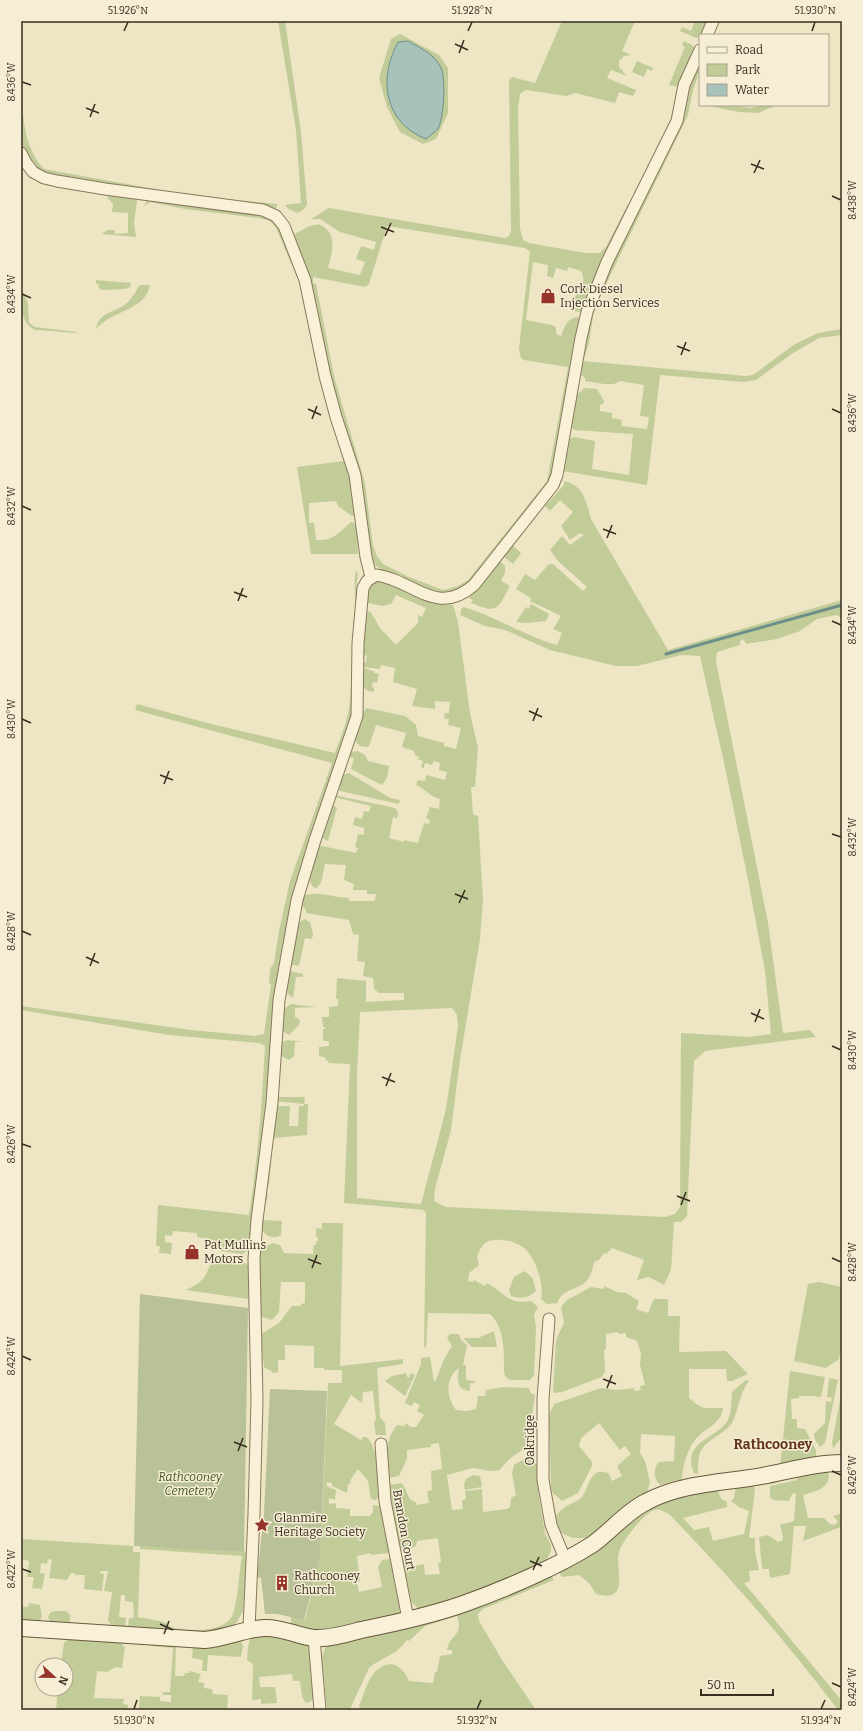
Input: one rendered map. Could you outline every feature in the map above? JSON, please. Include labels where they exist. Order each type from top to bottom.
[{"type":"street","points":[[707,34],[713,21]]},
{"type":"street","points":[[249,1630],[257,1400],[254,1259],[257,1220],[272,1103],[278,1000],[300,887],[357,716],[358,630],[363,588],[371,577],[383,576],[434,597],[445,599],[461,595],[474,585],[553,485],[558,469],[587,312],[607,262],[677,121],[684,86],[699,52]]},
{"type":"street","points":[[21,153],[29,168],[44,178],[105,190],[263,210],[276,216],[281,221],[288,234],[305,280],[325,376],[336,417],[355,475],[366,557],[371,577]]},
{"type":"street","name":"Oakridge","points":[[549,1319],[542,1407],[543,1480],[551,1525],[565,1559]]},
{"type":"street","name":"Brandon Court","points":[[380,1444],[385,1501],[408,1619]]},
{"type":"street","points":[[21,1628],[205,1640],[228,1637],[249,1630],[272,1628],[314,1638],[346,1634],[467,1603],[533,1575],[592,1544],[633,1509],[662,1494],[690,1487],[762,1476],[814,1465],[842,1463]]},
{"type":"street","points":[[314,1638],[320,1710]]},
{"type":"green space","points":[[278,21],[285,21],[301,132],[307,204],[305,208],[298,213],[288,209],[285,205],[301,203],[296,130]]},
{"type":"green space","points":[[562,21],[635,21],[622,51],[631,55],[624,56],[619,61],[619,67],[627,76],[611,70],[607,78],[636,90],[633,96],[619,92],[615,103],[575,93],[566,96],[526,90],[520,94],[518,108],[520,229],[523,240],[529,243],[585,253],[599,253],[606,247],[628,204],[633,206],[584,309],[579,312],[575,311],[573,300],[583,284],[583,276],[581,271],[568,267],[567,271],[556,268],[553,278],[547,276],[548,265],[533,262],[526,320],[552,325],[556,327],[556,334],[561,336],[565,326],[571,319],[578,317],[581,321],[552,479],[471,583],[452,593],[439,594],[413,586],[382,571],[370,557],[351,450],[292,235],[312,226],[322,226],[328,231],[332,241],[332,252],[328,268],[360,275],[365,262],[356,259],[361,246],[374,250],[376,242],[340,232],[320,219],[311,219],[329,208],[505,238],[509,236],[511,231],[509,80],[512,77],[535,83]],"holes":[[[387,226],[525,248],[530,252],[519,349],[521,358],[524,360],[568,367],[547,481],[468,580],[458,586],[443,590],[409,577],[383,564],[377,556],[373,546],[365,483],[334,376],[316,284],[313,283],[313,277],[365,287],[369,284]]]},
{"type":"green space","points":[[695,21],[709,21],[703,34],[699,34],[699,37],[696,38],[680,31],[682,27],[691,31]]},
{"type":"green space","points":[[400,34],[439,55],[448,68],[448,113],[436,139],[423,144],[400,132],[387,107],[379,78],[391,39]],"holes":[[[408,41],[441,68],[443,114],[391,55],[398,42]]]},
{"type":"green space","points":[[684,41],[696,49],[679,87],[669,85],[685,47],[682,45]]},
{"type":"green space","points":[[699,58],[699,73],[693,90],[688,115],[595,307],[592,305]]},
{"type":"green space","points":[[637,61],[653,68],[652,71],[647,69],[644,77],[632,72]]},
{"type":"green space","points":[[21,83],[25,129],[31,150],[44,169],[188,195],[277,204],[277,207],[186,198],[66,179],[39,172],[24,151],[21,138]]},
{"type":"green space","points":[[709,106],[741,106],[750,108],[759,106],[775,106],[758,113],[739,112]]},
{"type":"green space","points":[[113,195],[135,198],[137,201],[134,223],[136,237],[101,234],[108,230],[115,230],[115,234],[128,233],[128,213],[112,212],[113,204],[107,197]]},
{"type":"green space","points":[[152,199],[266,214],[279,225],[299,273],[348,460],[357,512],[352,516],[338,506],[336,501],[309,503],[309,523],[314,523],[316,540],[322,540],[332,538],[351,522],[354,523],[357,529],[358,554],[311,554],[297,467],[344,461],[322,388],[300,284],[276,228],[270,221],[259,218],[185,209],[150,202],[143,207],[147,201]]},
{"type":"green space","points":[[96,280],[131,283],[130,287],[126,289],[101,290],[98,287],[99,284],[96,284]]},
{"type":"green space","points":[[140,285],[150,285],[147,294],[142,300],[128,310],[103,323],[96,329],[101,318],[125,305]]},
{"type":"green space","points":[[21,287],[28,303],[29,323],[35,327],[77,333],[35,330],[30,326],[26,322],[22,311]]},
{"type":"green space","points":[[590,316],[593,317],[589,343],[583,361],[746,376],[753,375],[795,344],[818,333],[842,329],[842,335],[819,338],[793,353],[756,380],[744,382],[660,375],[647,485],[562,471],[568,440],[574,437],[595,441],[592,469],[629,475],[633,434],[575,430],[570,427],[576,394],[584,388],[597,389],[604,401],[603,404],[600,405],[600,411],[612,413],[612,418],[622,420],[621,426],[647,429],[649,417],[640,416],[644,385],[620,381],[614,384],[604,384],[585,381],[585,378],[580,374]]},
{"type":"green space","points":[[564,481],[571,483],[580,490],[586,500],[591,519],[668,650],[842,600],[842,618],[836,615],[817,619],[800,631],[777,639],[746,644],[743,639],[740,641],[740,645],[717,652],[716,661],[768,923],[783,1033],[810,1030],[816,1037],[705,1051],[694,1061],[687,1216],[681,1222],[674,1222],[671,1270],[664,1285],[649,1277],[637,1280],[644,1260],[612,1248],[606,1254],[604,1253],[599,1260],[594,1262],[591,1273],[582,1285],[566,1292],[561,1296],[557,1303],[547,1304],[541,1299],[542,1287],[537,1268],[524,1248],[514,1242],[501,1240],[490,1241],[484,1244],[477,1257],[479,1265],[469,1273],[468,1281],[473,1282],[474,1280],[485,1286],[487,1283],[512,1300],[523,1302],[531,1301],[538,1307],[534,1315],[536,1328],[534,1375],[530,1380],[510,1380],[505,1376],[504,1372],[504,1349],[499,1326],[490,1314],[428,1313],[426,1348],[424,1347],[426,1213],[424,1210],[344,1203],[350,1064],[329,1063],[324,1057],[319,1056],[319,1047],[329,1046],[329,1041],[323,1041],[323,1029],[325,1029],[325,1027],[323,1027],[322,1017],[329,1017],[329,1007],[338,1006],[338,999],[336,999],[337,978],[366,981],[366,1002],[404,1000],[404,993],[379,993],[374,989],[373,978],[363,976],[365,962],[357,961],[359,935],[353,934],[349,920],[306,913],[306,910],[301,904],[303,896],[308,894],[349,898],[349,901],[375,901],[376,894],[367,894],[367,890],[353,890],[354,884],[344,880],[346,865],[325,864],[321,883],[316,888],[313,887],[308,878],[317,845],[356,853],[358,848],[355,847],[358,834],[364,835],[364,828],[353,825],[355,817],[362,819],[364,811],[369,812],[371,806],[334,797],[334,795],[395,808],[398,812],[397,818],[393,817],[389,838],[404,842],[404,840],[418,843],[424,823],[429,824],[430,820],[426,818],[430,807],[439,809],[440,799],[433,797],[416,785],[418,780],[425,781],[426,775],[445,780],[447,772],[439,770],[440,763],[434,761],[432,765],[425,763],[424,768],[421,767],[423,761],[418,759],[419,757],[415,755],[414,751],[402,747],[406,733],[376,725],[369,746],[360,746],[355,741],[361,719],[366,708],[405,716],[416,725],[418,736],[444,743],[444,746],[456,749],[461,728],[448,725],[449,719],[444,719],[445,713],[449,713],[450,702],[435,701],[435,709],[412,706],[417,689],[393,682],[395,668],[381,665],[380,669],[362,667],[362,664],[366,662],[367,656],[362,654],[365,614],[370,611],[380,628],[396,645],[418,623],[418,615],[422,617],[426,608],[396,595],[391,604],[382,606],[368,603],[368,590],[373,584],[384,580],[435,603],[453,605],[458,622],[470,713],[478,748],[475,787],[471,787],[473,814],[478,816],[483,900],[480,939],[460,1060],[451,1130],[435,1189],[434,1201],[446,1207],[665,1217],[675,1214],[680,1207],[681,1033],[749,1037],[771,1034],[765,971],[748,880],[700,656],[682,655],[637,666],[616,666],[550,650],[505,630],[485,626],[460,615],[461,609],[464,607],[488,616],[533,637],[557,645],[562,633],[553,629],[561,616],[530,601],[531,598],[516,589],[525,574],[535,580],[549,564],[553,564],[583,591],[587,587],[557,560],[550,550],[562,536],[570,545],[584,535],[580,533],[570,540],[561,526],[573,512],[560,500],[550,511],[545,506],[564,485]],"holes":[[[452,1008],[457,1015],[458,1026],[446,1109],[421,1204],[357,1198],[357,1075],[360,1012]]]},
{"type":"green space","points":[[512,545],[521,553],[513,564],[504,557]]},
{"type":"green space","points":[[500,561],[505,566],[505,573],[501,581],[510,586],[499,605],[492,609],[471,603],[473,600],[469,598]]},
{"type":"green space","points":[[356,570],[358,575],[356,587],[359,590],[353,715],[292,901],[281,966],[251,1249],[242,1254],[220,1251],[214,1245],[213,1240],[197,1237],[197,1233],[173,1231],[172,1236],[165,1235],[165,1242],[172,1243],[171,1254],[159,1253],[160,1246],[156,1246],[158,1205],[249,1215],[259,1131],[265,1046],[259,1043],[169,1035],[21,1010],[21,1006],[191,1030],[255,1036],[264,1034],[271,985],[269,983],[270,969],[274,963],[279,931],[290,881],[332,763],[135,710],[137,704],[215,725],[335,753],[349,707],[352,677]]},
{"type":"green space","points":[[531,604],[549,614],[546,621],[525,623],[516,622],[526,607],[529,609]]},
{"type":"green space","points":[[362,668],[379,674],[377,683],[373,682],[372,687],[374,688],[374,692],[368,691],[362,686]]},
{"type":"green space","points":[[358,751],[365,755],[368,761],[389,766],[387,778],[382,785],[351,769],[354,758],[348,757],[350,752]]},
{"type":"green space","points":[[349,773],[390,798],[400,800],[399,804],[340,791],[337,786],[341,775]]},
{"type":"green space","points":[[335,806],[337,808],[328,841],[320,837],[329,807]]},
{"type":"green space","points":[[304,919],[310,922],[313,934],[312,939],[305,938],[299,966],[289,964],[295,926]]},
{"type":"green space","points":[[289,971],[303,974],[303,977],[296,977],[293,998],[287,993]]},
{"type":"green space","points":[[291,1004],[316,1007],[295,1008],[295,1017],[300,1020],[299,1025],[289,1035],[283,1031],[284,1009]]},
{"type":"green space","points":[[288,1040],[304,1042],[295,1042],[294,1056],[289,1060],[281,1056],[282,1042]]},
{"type":"green space","points":[[275,1097],[305,1097],[304,1104],[275,1101]]},
{"type":"green space","points":[[304,1104],[308,1104],[307,1135],[273,1138],[269,1186],[267,1184],[274,1106],[290,1106],[289,1126],[298,1126],[299,1106],[304,1106]]},
{"type":"green space","points":[[268,1193],[267,1201],[265,1200],[262,1220],[282,1221],[281,1235],[275,1237],[267,1235],[261,1228],[264,1198]]},
{"type":"green space","points":[[322,1223],[343,1223],[340,1366],[403,1359],[403,1364],[377,1368],[380,1417],[385,1423],[386,1435],[376,1435],[373,1391],[363,1392],[362,1403],[351,1395],[334,1424],[361,1440],[363,1437],[366,1437],[370,1441],[375,1455],[380,1497],[375,1500],[371,1499],[368,1481],[358,1469],[351,1479],[350,1484],[348,1484],[347,1493],[332,1486],[332,1483],[327,1482],[326,1486],[336,1490],[335,1500],[329,1498],[329,1504],[336,1503],[336,1508],[350,1509],[350,1516],[370,1516],[373,1512],[373,1505],[381,1506],[389,1553],[371,1555],[371,1553],[357,1556],[360,1581],[357,1582],[359,1592],[382,1587],[378,1567],[382,1560],[390,1559],[400,1613],[398,1615],[320,1634],[291,1624],[291,1617],[305,1620],[320,1558],[328,1383],[342,1383],[342,1370],[324,1370],[324,1368],[314,1368],[314,1346],[285,1345],[285,1360],[278,1360],[278,1372],[274,1373],[264,1367],[261,1334],[279,1323],[292,1306],[301,1306],[301,1304],[305,1303],[305,1282],[281,1282],[279,1312],[272,1320],[260,1316],[259,1253],[260,1249],[273,1243],[280,1245],[284,1253],[313,1254],[314,1245],[316,1245],[316,1242],[318,1241],[318,1237],[316,1237],[316,1228],[322,1229]]},
{"type":"green space","points":[[218,1258],[241,1260],[250,1267],[248,1299],[186,1290],[203,1279],[211,1264]]},
{"type":"green space","points":[[525,1271],[533,1279],[536,1291],[525,1297],[511,1296],[509,1290],[514,1277]]},
{"type":"green space","points":[[819,1282],[842,1287],[842,1342],[839,1359],[826,1368],[794,1361],[808,1284]]},
{"type":"green space","points":[[604,1286],[617,1292],[626,1293],[639,1301],[636,1309],[648,1313],[654,1299],[668,1299],[668,1316],[680,1316],[679,1352],[726,1351],[748,1374],[732,1381],[727,1381],[726,1369],[689,1369],[689,1398],[704,1408],[723,1408],[722,1414],[712,1426],[699,1436],[692,1444],[686,1459],[682,1481],[678,1482],[678,1480],[660,1485],[655,1476],[656,1468],[659,1462],[674,1461],[675,1436],[641,1434],[640,1453],[645,1461],[650,1482],[647,1493],[588,1541],[587,1538],[573,1538],[561,1533],[555,1516],[566,1507],[580,1499],[590,1480],[597,1473],[608,1473],[612,1481],[622,1476],[617,1466],[631,1454],[625,1446],[620,1450],[599,1423],[581,1438],[579,1446],[592,1462],[592,1466],[578,1493],[562,1501],[552,1492],[551,1486],[549,1415],[554,1404],[601,1388],[618,1390],[634,1388],[635,1391],[641,1390],[640,1386],[645,1385],[640,1365],[641,1353],[637,1341],[626,1337],[626,1333],[619,1334],[618,1332],[606,1334],[606,1349],[604,1350],[605,1371],[602,1377],[562,1392],[553,1392],[556,1340],[564,1323],[561,1307],[567,1300],[591,1287],[604,1289]]},
{"type":"green space","name":"Rathcooney Cemetery","points":[[140,1294],[248,1308],[244,1552],[134,1546]]},
{"type":"green space","points":[[494,1331],[497,1347],[472,1347],[463,1338],[478,1338]]},
{"type":"green space","points":[[450,1334],[459,1334],[461,1340],[467,1345],[463,1365],[466,1365],[466,1380],[475,1381],[475,1383],[470,1383],[470,1391],[462,1389],[458,1383],[459,1368],[454,1372],[448,1388],[450,1399],[456,1410],[467,1411],[476,1409],[478,1396],[485,1396],[486,1390],[504,1387],[529,1388],[531,1393],[535,1395],[531,1424],[533,1425],[534,1443],[512,1457],[500,1470],[490,1471],[473,1468],[447,1475],[452,1510],[463,1509],[462,1500],[466,1499],[465,1491],[482,1489],[483,1512],[507,1509],[510,1507],[511,1498],[516,1495],[512,1474],[514,1465],[526,1458],[537,1464],[538,1492],[545,1533],[551,1545],[551,1551],[545,1564],[461,1599],[419,1609],[412,1603],[402,1559],[406,1556],[410,1556],[413,1566],[424,1564],[425,1575],[440,1574],[438,1563],[441,1562],[438,1538],[417,1541],[416,1546],[410,1548],[400,1548],[389,1485],[401,1483],[410,1499],[416,1502],[416,1505],[429,1503],[427,1491],[432,1490],[431,1471],[442,1469],[439,1443],[431,1444],[431,1447],[407,1450],[407,1459],[399,1476],[388,1478],[387,1451],[390,1437],[397,1425],[405,1426],[405,1423],[410,1426],[409,1427],[416,1427],[424,1415],[417,1411],[420,1405],[414,1402],[412,1406],[405,1403],[421,1364],[421,1358],[430,1357],[434,1382],[436,1380],[444,1359],[452,1346],[447,1338]]},
{"type":"green space","points":[[790,1371],[825,1377],[821,1397],[799,1396],[799,1398],[791,1399],[792,1419],[797,1419],[797,1428],[805,1429],[816,1450],[816,1457],[780,1468]]},
{"type":"green space","points":[[406,1373],[407,1377],[410,1377],[410,1373],[415,1375],[405,1396],[385,1381],[392,1376]]},
{"type":"green space","points":[[829,1378],[838,1380],[825,1443],[820,1447],[815,1440],[814,1434],[825,1423],[826,1401],[831,1402],[832,1398],[827,1397]]},
{"type":"green space","points":[[746,1380],[749,1381],[742,1395],[733,1421],[730,1426],[705,1445],[701,1450],[699,1456],[698,1474],[694,1473],[691,1462],[692,1454],[696,1447],[716,1432],[728,1420],[731,1410],[732,1392]]},
{"type":"green space","points":[[270,1389],[327,1391],[320,1558],[304,1620],[277,1614],[265,1614],[261,1578],[257,1577],[264,1514]]},
{"type":"green space","points":[[842,1389],[842,1437],[833,1448],[832,1443]]},
{"type":"green space","points":[[827,1467],[829,1474],[826,1484],[819,1490],[803,1495],[808,1518],[824,1518],[830,1524],[835,1525],[838,1521],[833,1516],[840,1514],[841,1527],[803,1541],[806,1526],[794,1526],[790,1574],[770,1578],[769,1569],[763,1569],[762,1567],[759,1537],[768,1535],[778,1542],[782,1541],[783,1537],[780,1525],[794,1521],[796,1493],[792,1494],[789,1501],[773,1500],[770,1497],[770,1486],[797,1480],[797,1473]]},
{"type":"green space","points":[[473,1475],[480,1476],[482,1487],[465,1490],[464,1485],[466,1479]]},
{"type":"green space","points":[[752,1483],[755,1489],[749,1538],[755,1538],[755,1551],[759,1570],[749,1571],[750,1581],[744,1583],[842,1701],[842,1710],[838,1710],[778,1634],[736,1586],[669,1514],[661,1510],[652,1511],[638,1523],[621,1547],[618,1559],[618,1589],[614,1594],[607,1596],[596,1594],[589,1583],[579,1575],[562,1577],[557,1569],[655,1500],[717,1488],[721,1499],[727,1502],[727,1507],[683,1518],[694,1530],[709,1527],[713,1541],[744,1534],[749,1511],[739,1507],[731,1501],[734,1498],[736,1486]]},
{"type":"green space","points":[[21,1539],[133,1546],[133,1552],[140,1552],[138,1617],[163,1622],[174,1628],[189,1630],[215,1628],[223,1625],[229,1620],[233,1614],[236,1601],[242,1556],[140,1549],[140,1546],[247,1552],[243,1611],[235,1625],[210,1632],[180,1632],[128,1627],[129,1618],[134,1618],[133,1602],[125,1601],[125,1595],[121,1595],[119,1617],[126,1618],[125,1627],[113,1627],[108,1621],[112,1592],[104,1591],[108,1571],[100,1571],[100,1573],[104,1574],[102,1591],[84,1589],[85,1575],[75,1575],[75,1573],[71,1573],[67,1580],[49,1578],[52,1560],[48,1559],[47,1564],[41,1563],[40,1573],[45,1574],[42,1589],[32,1588],[34,1577],[27,1577],[29,1561],[21,1559]]},
{"type":"green space","points":[[549,1572],[554,1580],[483,1609],[478,1614],[479,1621],[502,1660],[536,1710],[360,1710],[359,1706],[371,1677],[381,1667],[392,1664],[402,1669],[409,1681],[433,1683],[440,1656],[452,1654],[452,1650],[447,1650],[451,1640],[458,1632],[459,1623],[457,1616],[425,1626],[409,1641],[407,1640],[397,1651],[369,1668],[350,1709],[327,1710],[322,1657],[326,1645]]},
{"type":"green space","points":[[29,1603],[40,1605],[42,1617],[38,1623],[21,1624],[21,1607],[28,1607]]},
{"type":"green space","points":[[54,1611],[66,1611],[70,1615],[70,1625],[51,1624],[48,1617],[50,1613]]},
{"type":"green space","points":[[255,1633],[305,1641],[309,1646],[314,1699],[308,1703],[305,1702],[302,1697],[300,1681],[293,1681],[292,1674],[259,1677],[260,1687],[275,1687],[277,1703],[261,1704],[261,1699],[252,1700],[253,1664],[247,1660],[249,1642]]},
{"type":"green space","points":[[70,1637],[117,1641],[125,1647],[122,1668],[116,1667],[107,1672],[97,1671],[94,1698],[124,1699],[123,1704],[128,1705],[127,1710],[56,1710],[57,1697],[74,1697],[74,1657],[62,1657],[64,1643]]},
{"type":"green space","points":[[240,1639],[243,1646],[241,1657],[208,1655],[207,1671],[202,1671],[203,1660],[192,1658],[193,1646]]},
{"type":"green space","points":[[176,1642],[175,1676],[184,1676],[185,1673],[189,1673],[190,1671],[201,1674],[198,1682],[204,1683],[204,1688],[212,1689],[213,1694],[228,1695],[227,1710],[139,1710],[140,1696],[160,1697],[160,1701],[171,1702],[171,1695],[163,1695],[163,1692],[170,1692],[173,1648],[152,1646],[153,1644]]},
{"type":"water","points":[[408,41],[431,55],[438,63],[443,73],[444,98],[440,124],[438,129],[426,139],[412,131],[401,122],[393,111],[389,98],[387,84],[388,70],[392,56],[398,42]]},
{"type":"waterway","points":[[666,654],[842,605]]},
{"type":"place","name":"Cork Diesel Injection Services","points":[[548,296]]},
{"type":"place","name":"Pat Mullins Motors","points":[[192,1252]]},
{"type":"place","name":"Glanmire Heritage Society","points":[[262,1525]]},
{"type":"place","name":"Rathcooney Church","points":[[282,1583]]},
{"type":"district","name":"Rathcooney","points":[[773,1444]]}]
